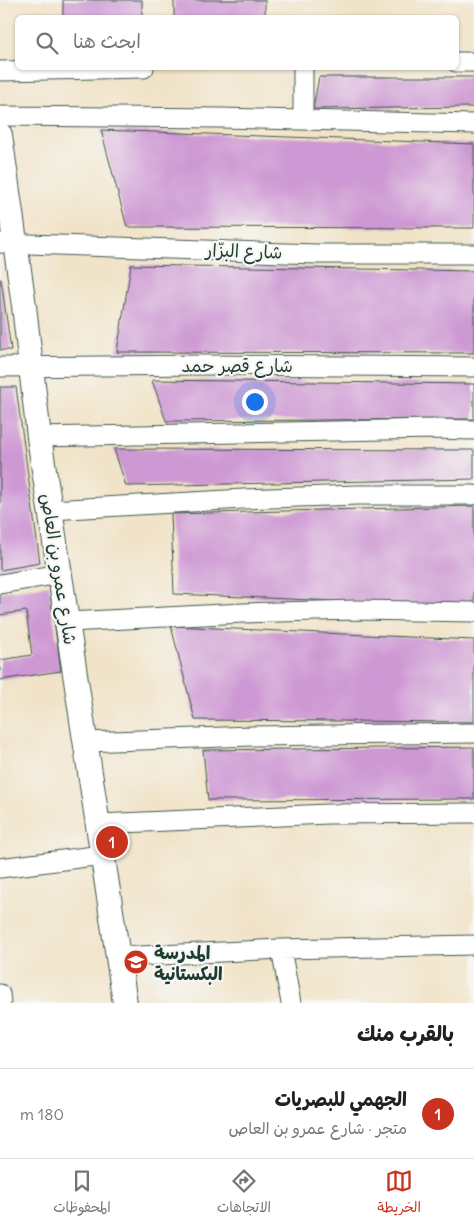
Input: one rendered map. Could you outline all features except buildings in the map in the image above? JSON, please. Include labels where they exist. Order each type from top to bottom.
[{"type":"street","points":[[459,62],[474,62]]},
{"type":"street","points":[[0,71],[48,70]]},
{"type":"street","points":[[303,70],[303,120]]},
{"type":"street","points":[[0,116],[474,124]]},
{"type":"street","name":"شارع عمرو بن العاص","points":[[0,135],[8,243],[32,367],[39,437],[125,1003]]},
{"type":"street","name":"شارع البزّار","points":[[8,243],[316,254],[474,254]]},
{"type":"street","name":"شارع قصر حمد","points":[[0,367],[204,365],[474,367]]},
{"type":"street","points":[[39,437],[433,429],[474,430]]},
{"type":"street","points":[[50,510],[263,498],[358,495],[474,495]]},
{"type":"street","points":[[0,584],[60,574]]},
{"type":"street","points":[[68,622],[252,612],[357,610],[474,612]]},
{"type":"street","points":[[85,742],[252,736],[474,733]]},
{"type":"street","points":[[98,824],[328,814],[474,813]]},
{"type":"street","points":[[0,868],[102,855]]},
{"type":"street","points":[[119,957],[281,949],[474,945]]},
{"type":"street","points":[[281,949],[291,1003]]},
{"type":"street","points":[[0,994],[1,1003]]},
{"type":"place","name":"الجهمي للبصريات","points":[[112,842]]},
{"type":"place","name":"المدرسة البكستانية","points":[[136,962]]}]
